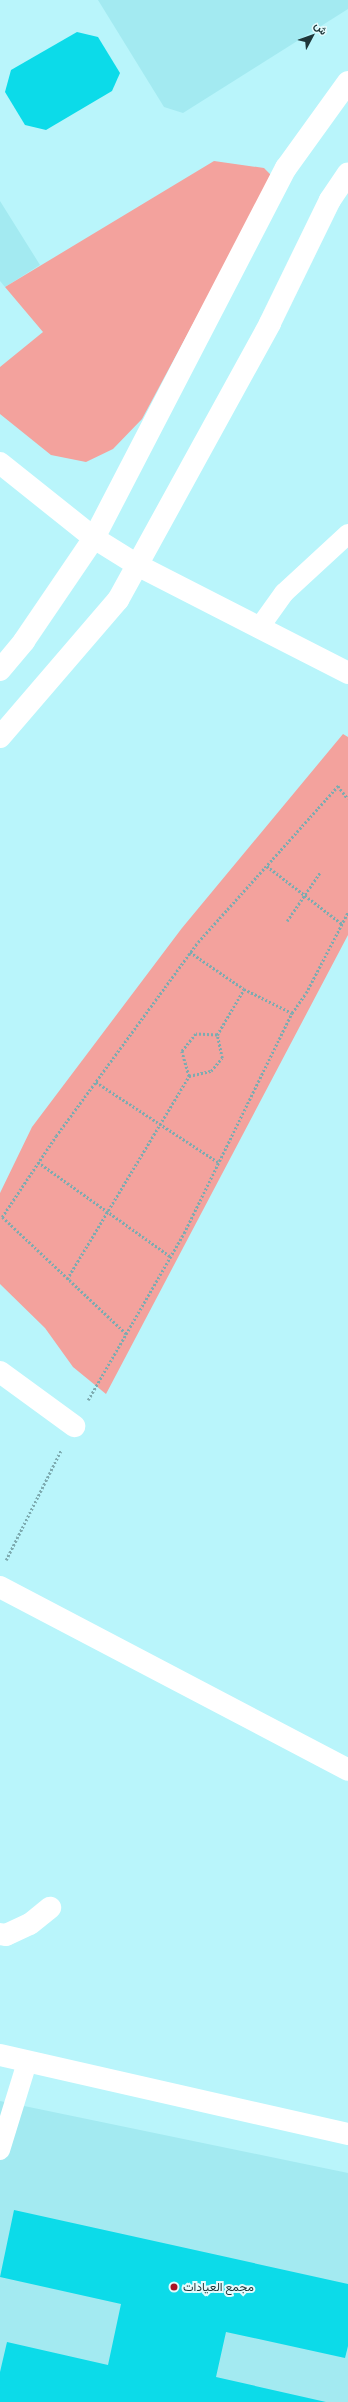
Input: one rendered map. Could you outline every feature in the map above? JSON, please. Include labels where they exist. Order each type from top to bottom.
[{"type":"street","points":[[0,670],[24,641],[94,538],[286,168],[348,82]]},
{"type":"street","points":[[0,737],[118,600],[139,566],[270,323],[330,200],[348,173]]},
{"type":"street","points":[[0,463],[94,538],[139,566],[348,673]]},
{"type":"street","points":[[0,1372],[74,1426]]},
{"type":"street","points":[[0,1587],[348,1770]]},
{"type":"street","points":[[0,1934],[6,1935],[30,1924],[50,1908]]},
{"type":"street","points":[[0,2055],[348,2134]]},
{"type":"lane","points":[[259,628],[284,593],[348,534]]},
{"type":"lane","points":[[0,2150],[27,2062]]},
{"type":"path","points":[[348,799],[338,786],[190,952],[38,1162],[2,1217],[126,1334],[170,1256],[292,1013],[306,993],[348,912]]},
{"type":"path","points":[[266,866],[342,924]]},
{"type":"path","points":[[287,921],[321,871]]},
{"type":"path","points":[[190,952],[244,989],[292,1013]]},
{"type":"path","points":[[67,1279],[189,1076],[211,1071],[222,1058],[216,1035],[244,989]]},
{"type":"path","points":[[189,1076],[182,1051],[196,1034],[216,1035]]},
{"type":"path","points":[[96,1082],[218,1162]]},
{"type":"path","points":[[38,1162],[170,1256]]},
{"type":"shaded area","points":[[98,0],[348,0],[348,9],[183,113],[164,107]]},
{"type":"shaded area","points":[[214,161],[264,168],[271,175],[269,182],[142,419],[113,449],[86,462],[51,455],[0,414],[0,367],[43,332],[5,287]]},
{"type":"shaded area","points":[[0,201],[40,265],[5,287],[0,281]]},
{"type":"shaded area","points":[[343,734],[348,737],[348,935],[106,1394],[73,1367],[45,1328],[0,1284],[0,1193],[32,1127],[182,928]]},
{"type":"shaded area","name":"مجمع العيادات","points":[[0,2101],[348,2173],[348,2402],[0,2402]]},
{"type":"building","points":[[77,32],[98,37],[120,73],[112,91],[46,130],[25,125],[5,92],[11,70]]},
{"type":"building","points":[[14,2210],[348,2284],[348,2346],[345,2358],[226,2332],[216,2377],[326,2402],[0,2402],[0,2372],[7,2342],[108,2365],[121,2304],[0,2277]]},
{"type":"place","name":"مجمع العيادات","points":[[174,2287]]}]
